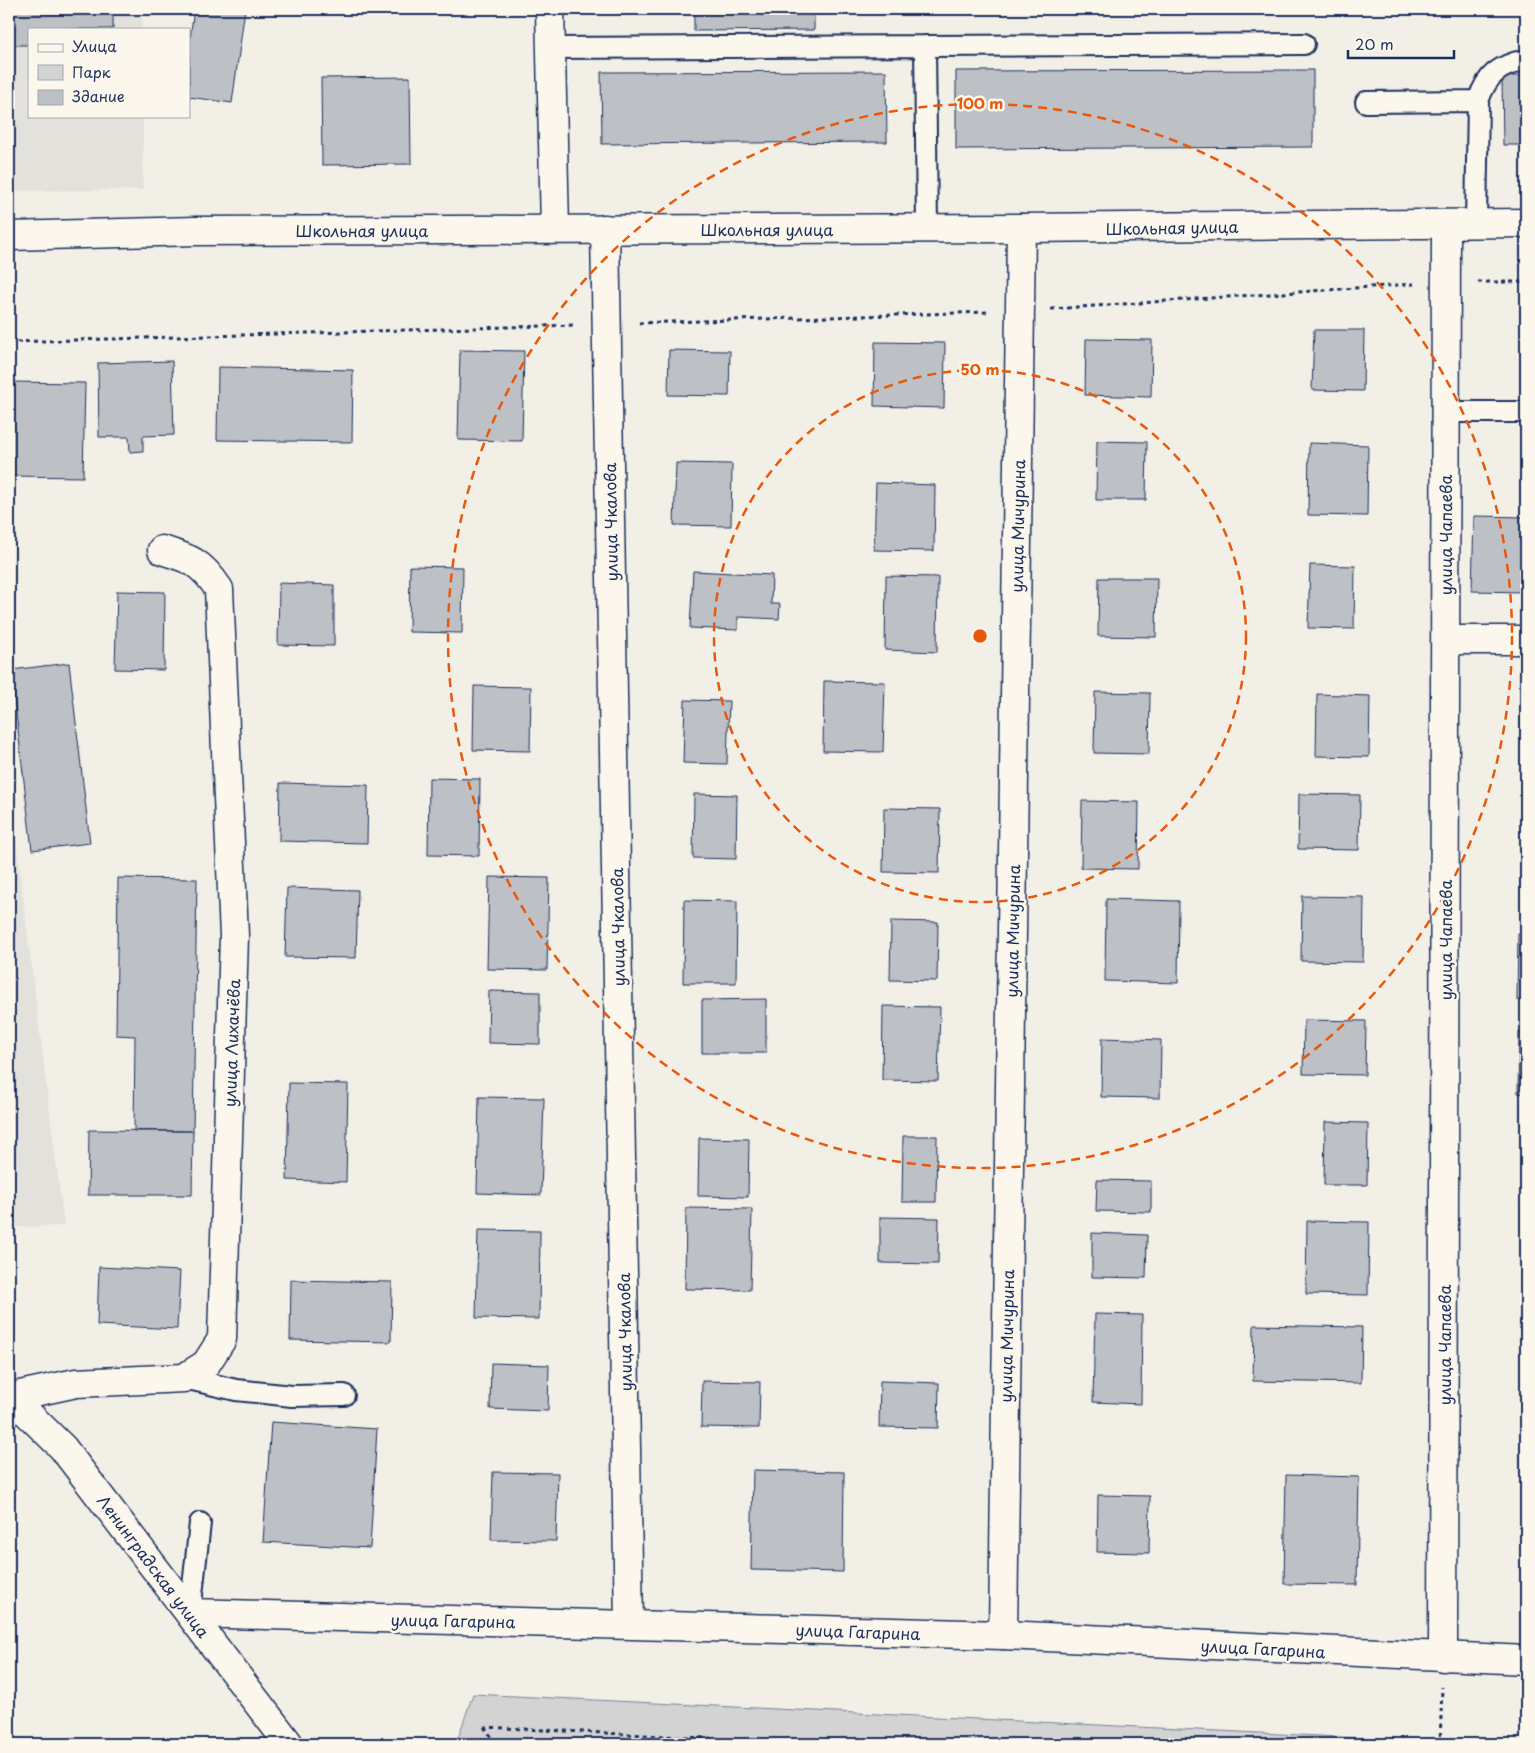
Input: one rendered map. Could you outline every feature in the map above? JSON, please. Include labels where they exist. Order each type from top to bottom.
[{"type":"street","points":[[550,9],[555,229]]},
{"type":"street","name":"Школьная улица","points":[[9,236],[196,231],[1021,228],[1526,223]]},
{"type":"street","name":"улица Чапаева","points":[[1443,1656],[1446,224]]},
{"type":"street","name":"улица Мичурина","points":[[1003,1635],[1021,228]]},
{"type":"street","name":"улица Чкалова","points":[[605,229],[629,1624]]},
{"type":"street","name":"улица Лихачёва","points":[[10,1396],[76,1384],[184,1378],[206,1364],[222,1339],[234,936],[219,589],[209,574],[191,559],[162,550]]},
{"type":"street","points":[[1445,640],[1526,640]]},
{"type":"street","name":"Ленинградская улица","points":[[10,1396],[64,1448],[289,1744]]},
{"type":"street","name":"улица Гагарина","points":[[190,1613],[1003,1635],[1526,1660]]},
{"type":"lane","points":[[551,48],[1304,44]]},
{"type":"lane","points":[[925,46],[927,228]]},
{"type":"lane","points":[[1476,223],[1478,101],[1483,86],[1492,75],[1506,65],[1526,60]]},
{"type":"lane","points":[[1366,102],[1478,101]]},
{"type":"lane","points":[[1445,412],[1526,412]]},
{"type":"lane","points":[[184,1378],[236,1390],[292,1396],[344,1395]]},
{"type":"lane","points":[[190,1613],[200,1523]]},
{"type":"path","points":[[9,342],[1019,311],[1446,282],[1526,282]]},
{"type":"path","points":[[1440,1744],[1443,1656]]},
{"type":"path","points":[[497,1744],[484,1727],[823,1744]]},
{"type":"shaded area","points":[[9,9],[142,9],[142,28],[28,28],[28,118],[143,118],[143,190],[9,191]]},
{"type":"shaded area","points":[[9,785],[64,1226],[9,1227]]},
{"type":"green space","points":[[473,1694],[1440,1742],[1489,1744],[456,1744]]},
{"type":"building","points":[[9,9],[113,9],[113,28],[28,28],[28,45],[9,45]]},
{"type":"building","points":[[194,9],[245,9],[232,103],[190,97],[190,39]]},
{"type":"building","points":[[694,9],[814,9],[814,30],[694,31]]},
{"type":"building","points":[[1313,70],[1313,147],[956,149],[956,71]]},
{"type":"building","points":[[886,71],[887,142],[602,144],[601,72]]},
{"type":"building","points":[[1502,76],[1526,76],[1526,145],[1503,145]]},
{"type":"building","points":[[410,77],[411,164],[322,165],[321,78]]},
{"type":"building","points":[[1314,330],[1364,330],[1363,391],[1312,390]]},
{"type":"building","points":[[1086,339],[1152,340],[1151,397],[1085,395]]},
{"type":"building","points":[[875,342],[945,343],[944,408],[874,406]]},
{"type":"building","points":[[460,350],[524,351],[522,441],[458,440]]},
{"type":"building","points":[[669,350],[730,351],[729,396],[668,395]]},
{"type":"building","points":[[172,361],[174,435],[143,436],[143,451],[130,452],[129,437],[99,437],[98,363]]},
{"type":"building","points":[[218,367],[353,370],[352,442],[217,440]]},
{"type":"building","points":[[9,382],[85,383],[83,477],[9,476]]},
{"type":"building","points":[[1097,441],[1147,442],[1146,500],[1096,500]]},
{"type":"building","points":[[1309,443],[1368,445],[1367,516],[1308,515]]},
{"type":"building","points":[[676,463],[732,464],[731,526],[674,525]]},
{"type":"building","points":[[876,483],[935,485],[934,551],[874,550]]},
{"type":"building","points":[[1474,516],[1526,517],[1526,592],[1472,591]]},
{"type":"building","points":[[1310,565],[1355,566],[1354,629],[1308,628]]},
{"type":"building","points":[[410,566],[463,567],[462,633],[409,632]]},
{"type":"building","points":[[693,571],[772,575],[771,604],[780,604],[779,619],[738,617],[738,630],[690,628]]},
{"type":"building","points":[[886,576],[938,577],[937,652],[885,650]]},
{"type":"building","points":[[1099,578],[1157,578],[1156,637],[1098,636]]},
{"type":"building","points":[[279,583],[334,585],[334,646],[278,645]]},
{"type":"building","points":[[117,591],[165,592],[164,670],[115,669]]},
{"type":"building","points":[[69,663],[90,843],[32,850],[11,670]]},
{"type":"building","points":[[824,681],[885,682],[883,752],[823,751]]},
{"type":"building","points":[[474,686],[531,687],[530,751],[473,750]]},
{"type":"building","points":[[1095,692],[1150,693],[1149,754],[1094,753]]},
{"type":"building","points":[[1317,694],[1370,696],[1369,757],[1316,756]]},
{"type":"building","points":[[1522,694],[1526,695],[1526,742],[1521,742]]},
{"type":"building","points":[[685,700],[729,701],[727,764],[683,763]]},
{"type":"building","points":[[429,778],[480,779],[479,856],[428,855]]},
{"type":"building","points":[[280,783],[368,785],[367,843],[279,841]]},
{"type":"building","points":[[694,794],[737,795],[736,859],[693,858]]},
{"type":"building","points":[[1299,794],[1360,795],[1359,850],[1298,849]]},
{"type":"building","points":[[1082,801],[1139,802],[1138,869],[1081,868]]},
{"type":"building","points":[[884,808],[940,809],[939,873],[883,872]]},
{"type":"building","points":[[1522,828],[1526,828],[1526,889],[1521,889]]},
{"type":"building","points":[[489,877],[549,878],[547,970],[487,969]]},
{"type":"building","points":[[118,878],[197,879],[193,1131],[134,1131],[135,1036],[116,1035]]},
{"type":"building","points":[[287,888],[358,890],[356,958],[285,957]]},
{"type":"building","points":[[1302,896],[1364,897],[1363,962],[1301,961]]},
{"type":"building","points":[[1106,899],[1179,901],[1178,983],[1105,981]]},
{"type":"building","points":[[684,900],[737,901],[736,983],[683,983]]},
{"type":"building","points":[[891,921],[938,922],[937,981],[890,980]]},
{"type":"building","points":[[1518,934],[1526,934],[1526,1000],[1517,1000]]},
{"type":"building","points":[[489,991],[540,992],[540,1044],[488,1043]]},
{"type":"building","points":[[766,999],[766,1053],[702,1053],[702,1000]]},
{"type":"building","points":[[883,1006],[940,1007],[938,1081],[882,1080]]},
{"type":"building","points":[[1304,1020],[1366,1021],[1365,1075],[1303,1074]]},
{"type":"building","points":[[1519,1032],[1526,1032],[1526,1094],[1518,1093]]},
{"type":"building","points":[[1102,1038],[1161,1040],[1160,1098],[1101,1097]]},
{"type":"building","points":[[289,1083],[348,1084],[346,1182],[287,1180]]},
{"type":"building","points":[[479,1097],[544,1098],[541,1195],[477,1193]]},
{"type":"building","points":[[1325,1122],[1368,1123],[1367,1185],[1324,1185]]},
{"type":"building","points":[[89,1130],[193,1131],[192,1195],[88,1195]]},
{"type":"building","points":[[903,1136],[937,1136],[936,1202],[902,1202]]},
{"type":"building","points":[[699,1138],[749,1139],[748,1197],[698,1196]]},
{"type":"building","points":[[1523,1163],[1526,1163],[1526,1228],[1522,1228]]},
{"type":"building","points":[[1097,1180],[1151,1181],[1151,1212],[1096,1211]]},
{"type":"building","points":[[686,1208],[752,1209],[750,1290],[685,1289]]},
{"type":"building","points":[[880,1217],[939,1218],[938,1264],[880,1263]]},
{"type":"building","points":[[1307,1221],[1369,1222],[1368,1295],[1306,1294]]},
{"type":"building","points":[[478,1230],[540,1231],[539,1319],[476,1318]]},
{"type":"building","points":[[1092,1233],[1147,1235],[1146,1278],[1092,1277]]},
{"type":"building","points":[[99,1267],[180,1271],[177,1329],[97,1325]]},
{"type":"building","points":[[291,1280],[392,1282],[391,1342],[290,1340]]},
{"type":"building","points":[[1095,1314],[1142,1315],[1141,1404],[1093,1402]]},
{"type":"building","points":[[1254,1325],[1362,1327],[1361,1383],[1253,1381]]},
{"type":"building","points":[[491,1363],[549,1365],[548,1411],[490,1409]]},
{"type":"building","points":[[702,1381],[760,1382],[759,1428],[701,1427]]},
{"type":"building","points":[[880,1381],[939,1383],[938,1428],[879,1427]]},
{"type":"building","points":[[271,1422],[377,1429],[370,1548],[263,1542]]},
{"type":"building","points":[[753,1470],[844,1472],[843,1572],[751,1570]]},
{"type":"building","points":[[493,1472],[558,1473],[556,1541],[491,1540]]},
{"type":"building","points":[[1286,1475],[1359,1477],[1357,1585],[1284,1584]]},
{"type":"building","points":[[1098,1495],[1150,1496],[1149,1553],[1097,1552]]}]
